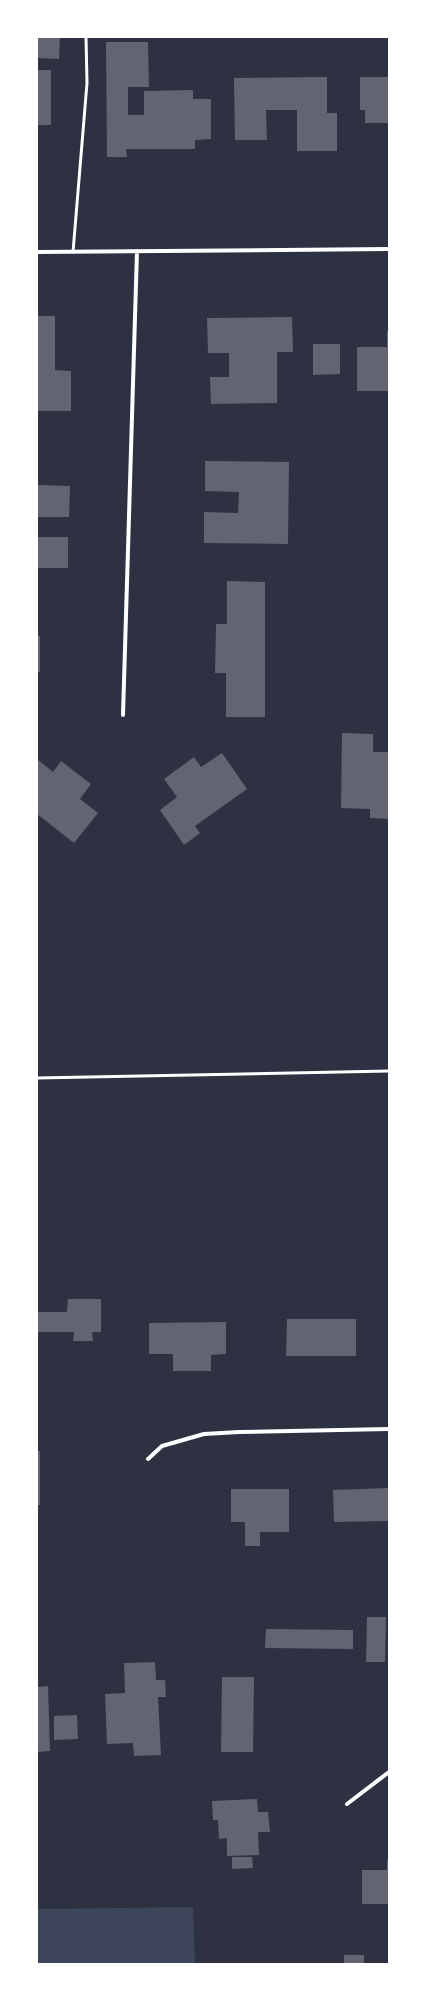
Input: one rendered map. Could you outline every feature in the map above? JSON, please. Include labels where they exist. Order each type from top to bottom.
[{"type":"street","points":[[37,252],[389,249]]},
{"type":"street","points":[[123,715],[137,251]]},
{"type":"street","points":[[148,1459],[162,1446],[204,1434],[389,1429]]},
{"type":"street","points":[[347,1804],[389,1772]]},
{"type":"lane","points":[[73,252],[87,83],[86,37]]},
{"type":"lane","points":[[37,1078],[389,1070]]},
{"type":"shaded area","points":[[193,1907],[195,1964],[37,1964],[37,1909]]},
{"type":"building","points":[[37,37],[60,37],[59,59],[37,58]]},
{"type":"building","points":[[106,42],[148,42],[149,87],[128,87],[128,115],[144,115],[144,91],[193,90],[193,99],[211,99],[211,139],[195,140],[195,149],[126,149],[127,157],[107,157]]},
{"type":"building","points":[[37,70],[51,70],[51,125],[37,125]]},
{"type":"building","points":[[327,77],[327,113],[337,113],[337,151],[297,151],[297,110],[266,110],[267,140],[235,140],[234,78]]},
{"type":"building","points":[[360,77],[389,77],[389,123],[365,123],[365,110],[360,110]]},
{"type":"building","points":[[37,316],[55,316],[55,370],[71,371],[71,411],[37,411]]},
{"type":"building","points":[[292,317],[293,352],[277,352],[277,403],[211,404],[210,377],[229,377],[229,353],[208,353],[207,318]]},
{"type":"building","points":[[387,331],[389,331],[389,391],[357,391],[357,347],[387,347]]},
{"type":"building","points":[[313,344],[340,344],[340,374],[313,375]]},
{"type":"building","points":[[205,461],[289,462],[288,544],[204,543],[204,512],[238,513],[239,492],[205,491]]},
{"type":"building","points":[[37,485],[70,486],[69,517],[37,517]]},
{"type":"building","points":[[37,537],[68,537],[68,568],[37,568]]},
{"type":"building","points":[[227,581],[265,582],[265,717],[226,717],[226,673],[215,673],[216,624],[227,624]]},
{"type":"building","points":[[37,636],[40,636],[40,672],[37,672]]},
{"type":"building","points":[[342,733],[373,734],[373,752],[389,752],[389,819],[370,818],[370,809],[341,808]]},
{"type":"building","points":[[222,753],[247,789],[195,826],[200,833],[184,845],[160,810],[177,797],[164,779],[194,757],[201,767]]},
{"type":"building","points":[[37,759],[53,772],[61,761],[91,784],[80,799],[98,813],[74,843],[37,814]]},
{"type":"building","points":[[68,1299],[101,1299],[101,1332],[92,1332],[93,1341],[73,1341],[74,1332],[37,1332],[37,1312],[67,1312]]},
{"type":"building","points":[[287,1319],[356,1319],[356,1356],[286,1356]]},
{"type":"building","points":[[226,1322],[226,1354],[211,1355],[211,1371],[173,1371],[173,1354],[149,1354],[149,1323]]},
{"type":"building","points":[[37,1451],[40,1451],[40,1505],[37,1505]]},
{"type":"building","points":[[389,1488],[389,1521],[334,1522],[333,1490]]},
{"type":"building","points":[[231,1489],[289,1489],[289,1532],[260,1532],[260,1546],[245,1546],[245,1522],[231,1522]]},
{"type":"building","points":[[367,1617],[386,1617],[385,1662],[366,1662]]},
{"type":"building","points":[[266,1629],[353,1630],[353,1649],[265,1648]]},
{"type":"building","points":[[155,1662],[156,1680],[165,1680],[166,1697],[158,1697],[161,1755],[134,1756],[133,1743],[107,1744],[105,1694],[125,1693],[124,1663]]},
{"type":"building","points":[[222,1677],[254,1677],[253,1752],[221,1752]]},
{"type":"building","points":[[48,1686],[50,1751],[37,1752],[37,1687]]},
{"type":"building","points":[[77,1715],[78,1739],[54,1740],[54,1716]]},
{"type":"building","points":[[257,1799],[258,1812],[268,1812],[270,1832],[258,1832],[259,1855],[227,1856],[227,1838],[219,1839],[218,1820],[213,1820],[212,1801]]},
{"type":"building","points":[[232,1857],[252,1857],[253,1868],[232,1869]]},
{"type":"building","points":[[387,1860],[389,1860],[389,1904],[362,1904],[362,1870],[387,1870]]},
{"type":"building","points":[[344,1955],[364,1955],[364,1964],[344,1964]]}]
